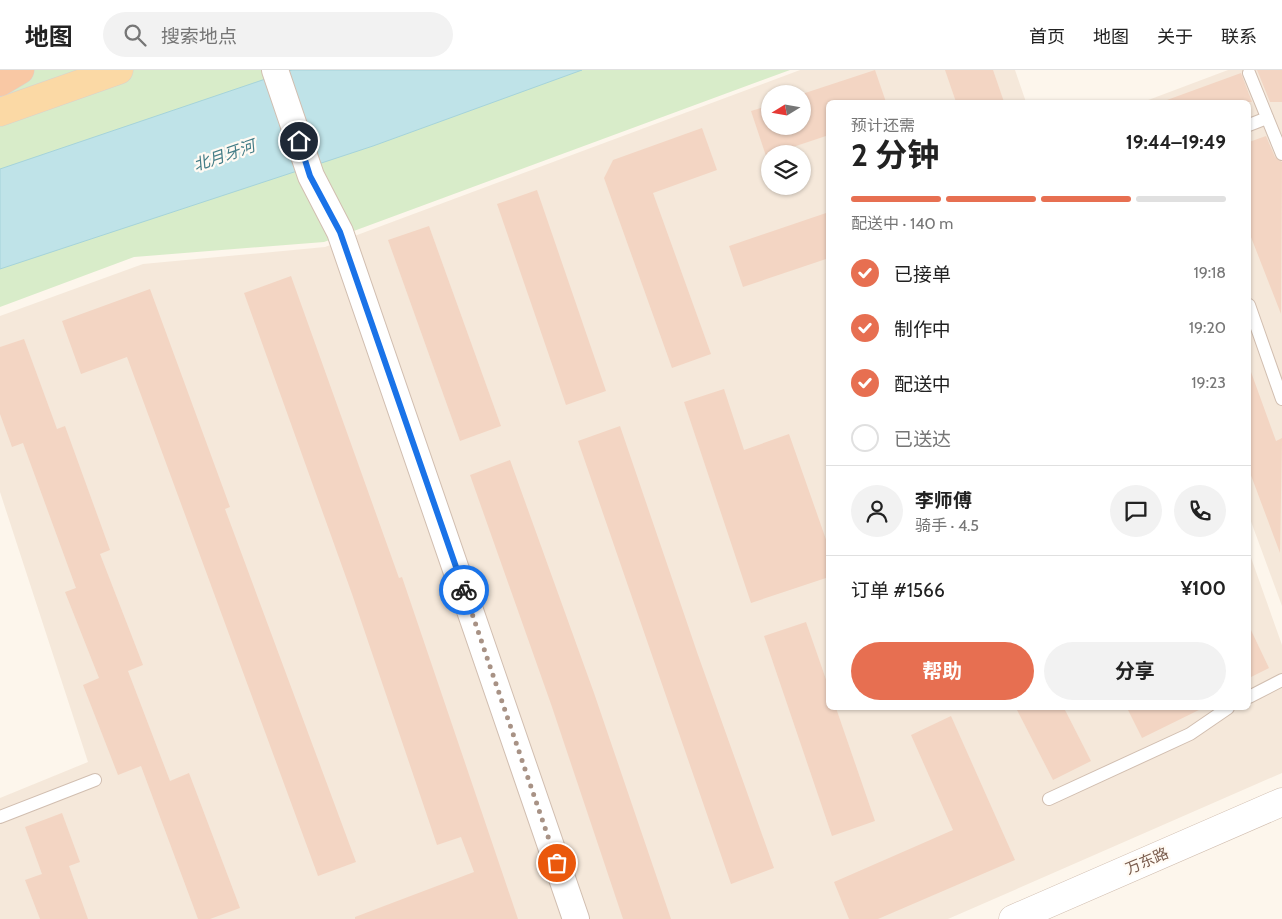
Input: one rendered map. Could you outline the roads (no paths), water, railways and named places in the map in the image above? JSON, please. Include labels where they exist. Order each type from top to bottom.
[{"type":"highway","points":[[0,82],[20,70]]},
{"type":"main road","points":[[0,112],[119,70]]},
{"type":"street","points":[[275,70],[310,176],[340,232],[576,919]]},
{"type":"street","name":"万东路","points":[[1013,919],[1282,802]]},
{"type":"lane","points":[[1249,73],[1282,154]]},
{"type":"lane","points":[[1251,124],[1267,118]]},
{"type":"lane","points":[[1251,311],[1282,400]]},
{"type":"lane","points":[[1251,696],[1282,680]]},
{"type":"lane","points":[[1049,799],[1190,734],[1225,710]]},
{"type":"lane","points":[[0,817],[94,780]]},
{"type":"water","name":"北月牙河","points":[[292,70],[582,70],[373,146],[0,269],[0,169]]}]
